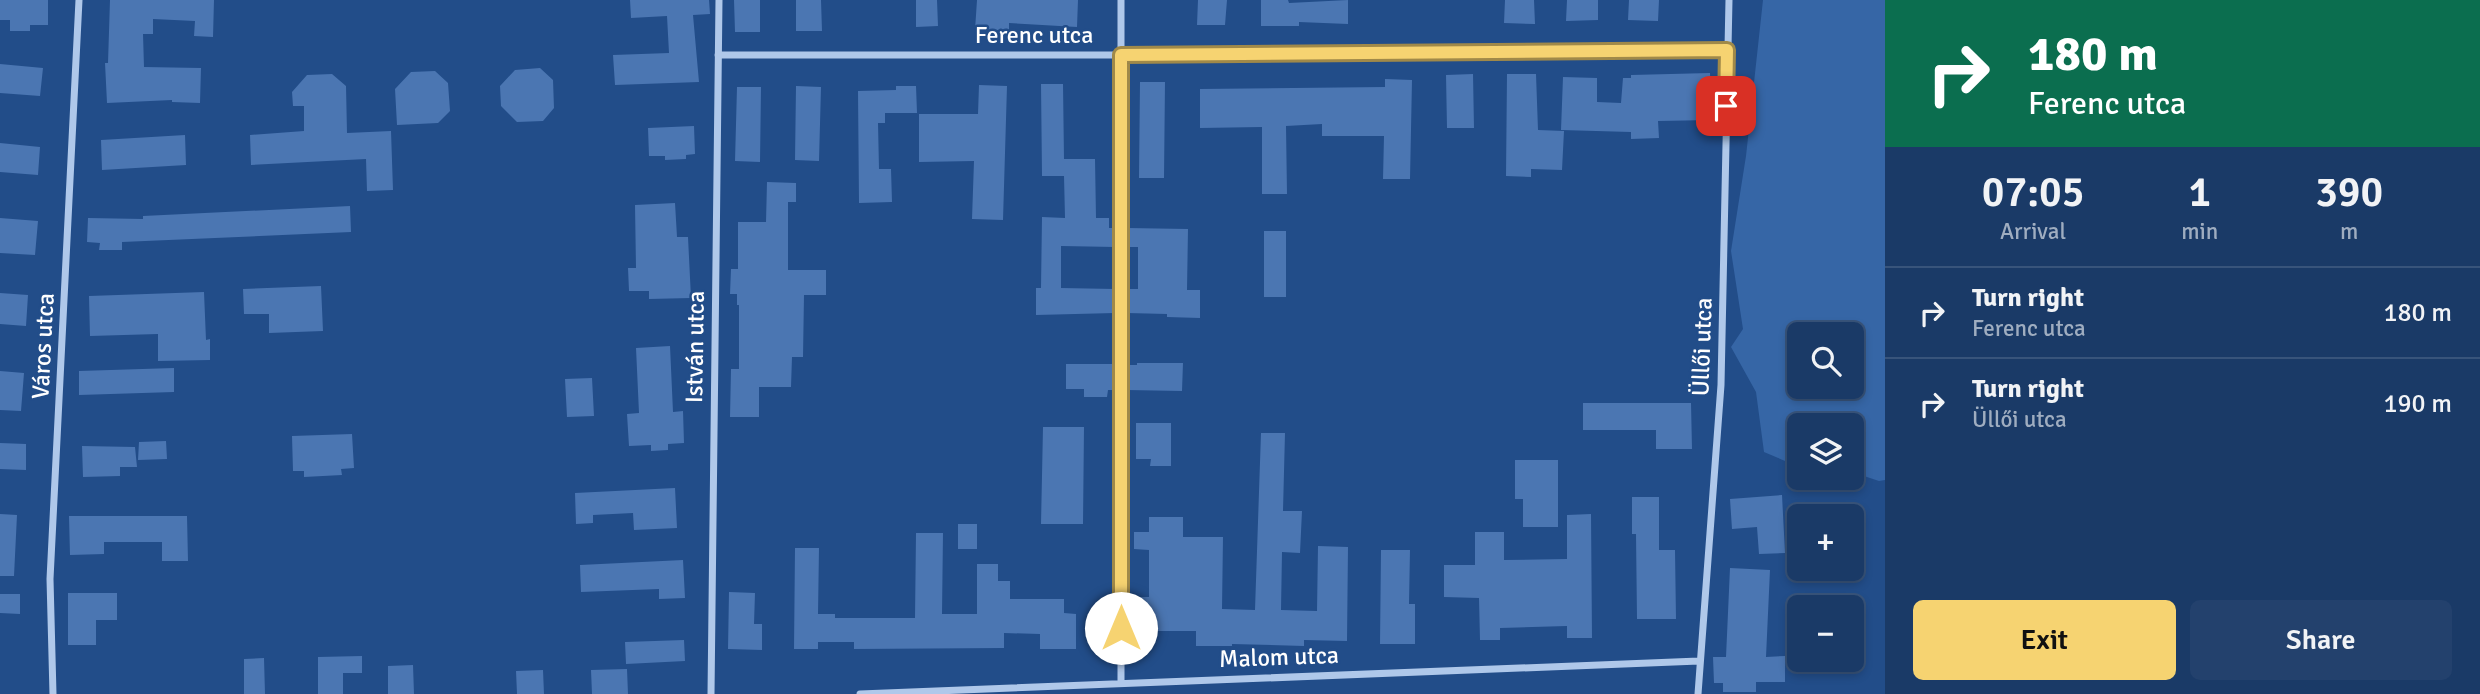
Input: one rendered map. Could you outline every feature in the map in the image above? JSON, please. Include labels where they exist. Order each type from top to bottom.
[{"type":"street","name":"Város utca","points":[[52,694],[51,565],[79,0]]},
{"type":"street","name":"István utca","points":[[711,694],[719,0]]},
{"type":"street","points":[[1121,0],[1121,682]]},
{"type":"street","name":"Üllői utca","points":[[1698,694],[1721,385],[1728,0]]},
{"type":"street","name":"Ferenc utca","points":[[718,55],[1727,50]]},
{"type":"street","name":"Malom utca","points":[[860,694],[1699,661]]},
{"type":"shaded area","points":[[1763,0],[1885,0],[1885,480],[1879,481],[1864,476],[1864,413],[1787,413],[1787,462],[1764,452],[1756,392],[1731,347],[1743,329],[1731,251],[1746,156]]},
{"type":"building","points":[[0,0],[48,0],[48,25],[30,25],[30,31],[10,31],[10,20],[0,20]]},
{"type":"building","points":[[110,0],[214,0],[213,37],[194,36],[195,21],[153,19],[153,34],[143,34],[144,67],[201,68],[200,103],[172,100],[107,103],[105,63],[108,63]]},
{"type":"building","points":[[630,0],[709,0],[710,14],[693,15],[699,82],[615,85],[613,55],[669,53],[667,16],[631,18]]},
{"type":"building","points":[[734,0],[760,0],[760,32],[735,32]]},
{"type":"building","points":[[796,0],[821,0],[822,31],[796,31]]},
{"type":"building","points":[[916,0],[937,0],[938,26],[916,27]]},
{"type":"building","points":[[977,0],[1078,0],[1077,27],[1009,23],[1009,30],[975,30]]},
{"type":"building","points":[[1198,0],[1227,0],[1225,25],[1197,25]]},
{"type":"building","points":[[1261,0],[1288,0],[1289,3],[1348,0],[1348,24],[1299,22],[1299,26],[1261,26]]},
{"type":"building","points":[[1505,0],[1534,0],[1535,24],[1504,23]]},
{"type":"building","points":[[1567,0],[1598,0],[1598,20],[1566,21]]},
{"type":"building","points":[[1629,0],[1659,0],[1658,21],[1628,20]]},
{"type":"building","points":[[0,64],[43,68],[40,96],[0,93]]},
{"type":"building","points":[[540,68],[553,80],[554,108],[543,121],[517,122],[501,106],[500,86],[515,70]]},
{"type":"building","points":[[435,71],[448,83],[450,111],[438,123],[397,125],[395,89],[411,72]]},
{"type":"building","points":[[1710,73],[1712,120],[1658,121],[1659,138],[1631,139],[1631,132],[1561,130],[1563,77],[1597,78],[1597,102],[1621,103],[1623,78],[1631,78],[1631,75]]},
{"type":"building","points":[[332,74],[346,86],[347,133],[391,131],[393,190],[367,191],[366,159],[251,165],[250,135],[304,131],[304,106],[293,106],[292,92],[307,75]]},
{"type":"building","points":[[1473,74],[1474,128],[1447,128],[1446,75]]},
{"type":"building","points":[[1507,74],[1536,74],[1538,130],[1564,131],[1562,170],[1531,169],[1531,177],[1506,176]]},
{"type":"building","points":[[1385,79],[1412,80],[1410,179],[1383,179],[1384,136],[1322,136],[1322,124],[1286,126],[1287,194],[1262,194],[1262,127],[1200,128],[1200,89],[1385,87]]},
{"type":"building","points":[[1140,82],[1165,82],[1164,178],[1139,178]]},
{"type":"building","points":[[1041,84],[1063,84],[1064,159],[1095,159],[1096,218],[1109,218],[1109,228],[1115,228],[1115,247],[1061,246],[1061,288],[1115,289],[1115,313],[1036,315],[1036,288],[1041,288],[1042,217],[1065,218],[1064,176],[1042,176]]},
{"type":"building","points":[[979,85],[1007,86],[1003,220],[972,219],[974,161],[919,162],[919,114],[978,114]]},
{"type":"building","points":[[796,86],[821,87],[819,161],[795,160]]},
{"type":"building","points":[[896,86],[916,86],[917,113],[885,113],[885,123],[878,123],[879,169],[891,169],[892,202],[859,203],[858,91],[896,90]]},
{"type":"building","points":[[737,87],[761,87],[760,162],[735,161]]},
{"type":"building","points":[[694,126],[695,154],[686,155],[686,159],[665,160],[665,156],[649,156],[648,128]]},
{"type":"building","points":[[185,135],[186,165],[102,170],[101,140]]},
{"type":"building","points":[[0,143],[40,147],[38,175],[0,172]]},
{"type":"building","points":[[767,182],[796,183],[796,202],[788,202],[788,270],[826,270],[826,295],[804,295],[803,357],[792,357],[791,387],[759,387],[759,417],[730,417],[731,369],[739,369],[739,305],[737,294],[730,294],[731,269],[738,269],[738,222],[766,222]]},
{"type":"building","points":[[675,203],[677,237],[688,237],[691,298],[649,299],[649,291],[629,291],[628,268],[636,268],[635,205]]},
{"type":"building","points":[[350,206],[351,232],[122,242],[122,250],[99,250],[100,243],[87,242],[88,218],[143,219],[143,216]]},
{"type":"building","points":[[0,218],[38,221],[35,255],[0,253]]},
{"type":"building","points":[[1127,228],[1188,229],[1187,290],[1200,290],[1200,318],[1127,313],[1127,289],[1138,289],[1138,247],[1127,247]]},
{"type":"building","points":[[1264,231],[1286,231],[1286,297],[1264,297]]},
{"type":"building","points":[[321,286],[323,331],[269,333],[269,314],[244,314],[243,289]]},
{"type":"building","points":[[204,292],[206,340],[210,339],[210,360],[158,361],[158,334],[90,336],[89,296]]},
{"type":"building","points":[[0,293],[28,295],[26,326],[0,324]]},
{"type":"building","points":[[670,346],[673,412],[683,411],[684,443],[668,444],[668,450],[651,451],[651,445],[629,446],[627,414],[639,413],[636,348]]},
{"type":"building","points":[[1183,363],[1182,391],[1127,390],[1127,365]]},
{"type":"building","points":[[1066,364],[1115,364],[1115,390],[1108,390],[1107,397],[1084,397],[1084,389],[1066,389]]},
{"type":"building","points":[[174,368],[174,392],[79,395],[79,371]]},
{"type":"building","points":[[0,371],[24,373],[21,411],[0,410]]},
{"type":"building","points":[[592,378],[594,416],[567,417],[565,379]]},
{"type":"building","points":[[1583,403],[1691,403],[1692,449],[1656,449],[1656,430],[1583,430]]},
{"type":"building","points":[[1136,423],[1171,423],[1171,466],[1150,466],[1151,459],[1136,459]]},
{"type":"building","points":[[1043,427],[1084,427],[1083,524],[1041,524]]},
{"type":"building","points":[[1261,433],[1285,433],[1283,511],[1302,511],[1300,553],[1282,552],[1281,610],[1317,611],[1318,546],[1348,547],[1347,641],[1304,640],[1304,646],[1196,646],[1196,631],[1148,631],[1148,615],[1133,615],[1133,597],[1149,597],[1149,550],[1134,549],[1134,532],[1149,532],[1149,517],[1183,517],[1183,537],[1223,537],[1222,609],[1255,610]]},
{"type":"building","points":[[352,434],[354,468],[341,469],[342,475],[304,477],[304,471],[293,471],[292,436]]},
{"type":"building","points":[[166,441],[167,459],[138,460],[139,442]]},
{"type":"building","points":[[0,443],[26,444],[26,470],[0,469]]},
{"type":"building","points":[[82,446],[135,447],[137,467],[120,467],[120,476],[83,477]]},
{"type":"building","points":[[1515,460],[1558,460],[1558,527],[1523,527],[1523,499],[1515,499]]},
{"type":"building","points":[[675,488],[677,528],[634,530],[633,513],[593,515],[593,523],[576,524],[575,493]]},
{"type":"building","points":[[1782,495],[1785,553],[1759,554],[1757,527],[1732,529],[1730,499]]},
{"type":"building","points":[[1632,497],[1659,497],[1659,550],[1675,550],[1676,619],[1637,619],[1636,534],[1632,534]]},
{"type":"building","points":[[0,514],[17,515],[14,576],[0,576]]},
{"type":"building","points":[[1591,514],[1592,638],[1567,638],[1567,626],[1500,628],[1500,640],[1480,640],[1479,598],[1444,597],[1444,565],[1475,565],[1475,532],[1504,532],[1504,560],[1567,559],[1567,515]]},
{"type":"building","points":[[69,516],[187,516],[188,561],[162,561],[162,542],[104,542],[104,554],[70,555]]},
{"type":"building","points":[[958,524],[977,524],[977,549],[958,549]]},
{"type":"building","points":[[916,533],[943,533],[942,614],[977,614],[977,564],[998,564],[998,581],[1010,581],[1010,599],[1064,599],[1064,613],[1076,614],[1076,649],[1040,649],[1040,634],[1004,633],[1004,648],[854,649],[854,642],[818,642],[818,649],[794,649],[795,548],[819,548],[818,614],[835,614],[835,618],[915,618]]},
{"type":"building","points":[[1381,550],[1410,550],[1409,604],[1415,604],[1415,644],[1380,644]]},
{"type":"building","points":[[683,560],[685,598],[659,599],[659,589],[581,592],[580,565]]},
{"type":"building","points":[[1730,568],[1770,570],[1766,657],[1785,656],[1785,682],[1756,682],[1756,692],[1723,692],[1723,683],[1714,683],[1713,657],[1726,657]]},
{"type":"building","points":[[729,592],[755,593],[754,624],[762,624],[762,650],[728,649]]},
{"type":"building","points":[[68,593],[117,593],[117,620],[96,620],[96,645],[68,645]]},
{"type":"building","points":[[0,594],[20,594],[20,614],[0,613]]},
{"type":"building","points":[[684,640],[685,661],[626,664],[625,642]]},
{"type":"building","points":[[362,656],[362,673],[343,673],[343,694],[318,694],[318,657]]},
{"type":"building","points":[[264,658],[265,694],[244,694],[244,659]]},
{"type":"building","points":[[413,665],[414,694],[388,694],[388,666]]},
{"type":"building","points":[[627,669],[628,694],[592,694],[591,670]]},
{"type":"building","points":[[543,670],[544,694],[517,694],[516,671]]},
{"type":"route","points":[[1121,628],[1121,55],[1727,50],[1726,106]]}]
